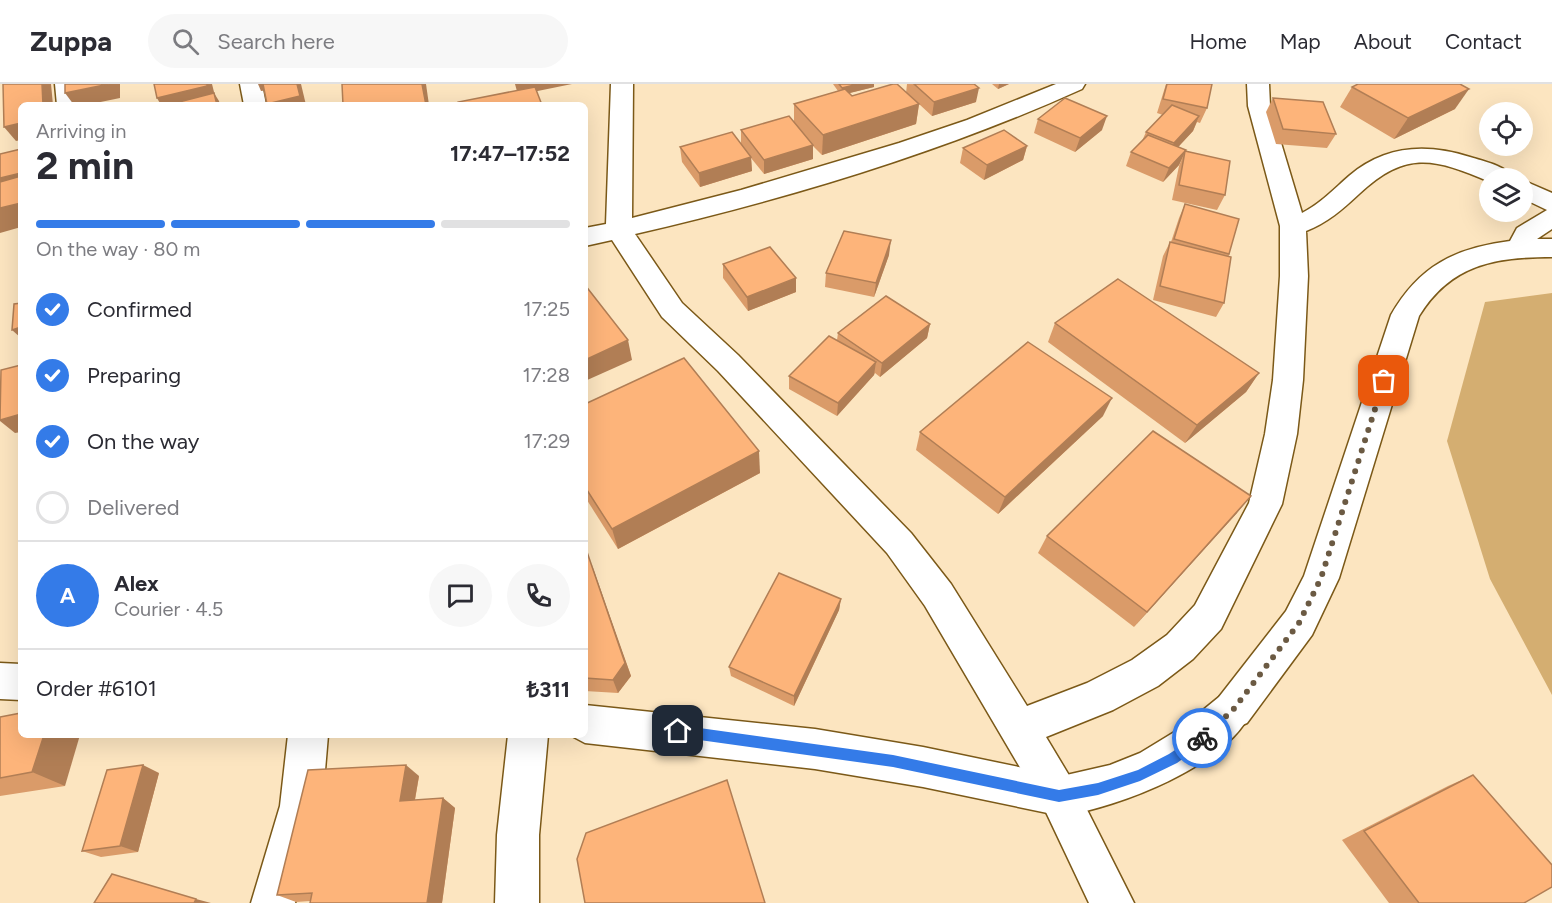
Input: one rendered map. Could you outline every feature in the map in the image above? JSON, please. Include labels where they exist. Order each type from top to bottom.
[{"type":"street","points":[[66,84],[68,102]]},
{"type":"street","points":[[250,84],[254,102]]},
{"type":"street","points":[[622,84],[619,230],[672,310],[728,363],[899,543],[938,595],[1059,796],[1112,903]]},
{"type":"street","points":[[588,236],[674,217],[923,144],[999,117],[1074,84]]},
{"type":"street","points":[[1018,729],[1099,697],[1145,673],[1180,647],[1208,616],[1265,504],[1281,434],[1288,380],[1294,276],[1293,226],[1259,106],[1258,84]]},
{"type":"street","points":[[1293,226],[1313,218],[1336,204],[1380,165],[1412,154],[1451,158],[1479,169]]},
{"type":"street","points":[[1533,194],[1552,203]]},
{"type":"street","points":[[1538,248],[1523,240],[1526,234],[1552,217]]},
{"type":"street","points":[[588,724],[702,733],[871,758],[1059,796],[1098,789],[1140,775],[1173,758],[1207,735],[1233,710],[1299,623],[1321,578],[1405,315],[1413,300],[1427,283],[1460,261],[1481,253],[1538,248]]},
{"type":"street","points":[[0,681],[18,682]]},
{"type":"street","points":[[273,903],[301,806],[308,738]]},
{"type":"street","points":[[518,903],[518,835],[528,738]]},
{"type":"shaded area","points":[[1552,293],[1552,695],[1490,579],[1447,441],[1485,302]]},
{"type":"building","points":[[3,84],[42,84],[43,102],[18,102],[18,124],[4,127]]},
{"type":"building","points":[[65,84],[109,84],[65,93]]},
{"type":"building","points":[[154,84],[207,84],[207,86],[157,98]]},
{"type":"building","points":[[263,84],[297,84],[300,96],[267,102]]},
{"type":"building","points":[[342,84],[422,84],[425,102],[343,102]]},
{"type":"building","points":[[839,84],[858,84],[842,88]]},
{"type":"building","points":[[897,84],[919,104],[823,135],[794,104],[845,89],[852,96]]},
{"type":"building","points":[[914,84],[974,84],[979,88],[934,102]]},
{"type":"building","points":[[1167,84],[1212,84],[1207,108],[1163,99]]},
{"type":"building","points":[[1358,84],[1460,84],[1469,89],[1408,118],[1352,87]]},
{"type":"building","points":[[535,87],[541,102],[458,102]]},
{"type":"building","points":[[214,93],[216,102],[179,102]]},
{"type":"building","points":[[1065,98],[1107,116],[1080,138],[1038,119]]},
{"type":"building","points":[[1273,98],[1323,102],[1336,134],[1283,129]]},
{"type":"building","points":[[1172,105],[1199,116],[1174,143],[1146,132]]},
{"type":"building","points":[[789,116],[813,145],[764,160],[741,130]]},
{"type":"building","points":[[1004,130],[1027,146],[987,165],[963,148]]},
{"type":"building","points":[[732,132],[751,157],[699,173],[680,147]]},
{"type":"building","points":[[1148,135],[1186,150],[1169,168],[1131,152]]},
{"type":"building","points":[[18,150],[18,174],[0,178],[0,154]]},
{"type":"building","points":[[1185,151],[1230,161],[1225,195],[1179,185]]},
{"type":"building","points":[[18,177],[18,204],[0,208],[0,182]]},
{"type":"building","points":[[1185,204],[1239,219],[1229,254],[1174,239]]},
{"type":"building","points":[[844,231],[891,240],[876,283],[826,273]]},
{"type":"building","points":[[1170,242],[1231,257],[1224,303],[1160,286]]},
{"type":"building","points":[[770,247],[796,278],[747,297],[723,264]]},
{"type":"building","points":[[1118,279],[1259,373],[1197,425],[1055,323]]},
{"type":"building","points":[[588,289],[628,340],[588,359]]},
{"type":"building","points":[[886,296],[930,324],[882,363],[838,333]]},
{"type":"building","points":[[18,303],[18,328],[12,330],[14,304]]},
{"type":"building","points":[[829,336],[876,362],[838,403],[789,376]]},
{"type":"building","points":[[1028,342],[1112,398],[1005,497],[920,432]]},
{"type":"building","points":[[684,358],[759,451],[612,529],[588,492],[588,403]]},
{"type":"building","points":[[18,366],[18,415],[0,420],[1,370]]},
{"type":"building","points":[[1153,431],[1251,496],[1147,612],[1047,536]]},
{"type":"building","points":[[588,555],[625,663],[613,680],[588,678]]},
{"type":"building","points":[[779,573],[841,599],[794,696],[729,667]]},
{"type":"building","points":[[18,714],[18,738],[43,738],[32,772],[0,778],[0,717]]},
{"type":"building","points":[[143,765],[120,846],[82,851],[107,770]]},
{"type":"building","points":[[406,765],[400,801],[443,798],[427,903],[310,903],[312,893],[277,895],[308,770]]},
{"type":"building","points":[[1473,775],[1552,865],[1552,887],[1524,903],[1419,903],[1364,831]]},
{"type":"building","points":[[727,780],[765,903],[585,903],[577,859],[586,833]]},
{"type":"building","points":[[112,874],[196,899],[194,903],[94,903]]},
{"type":"way so far","points":[[1202,738],[1233,710],[1299,623],[1321,578],[1384,381]]},
{"type":"route","points":[[678,731],[893,761],[1059,796],[1098,789],[1140,775],[1173,758],[1202,738]]}]
